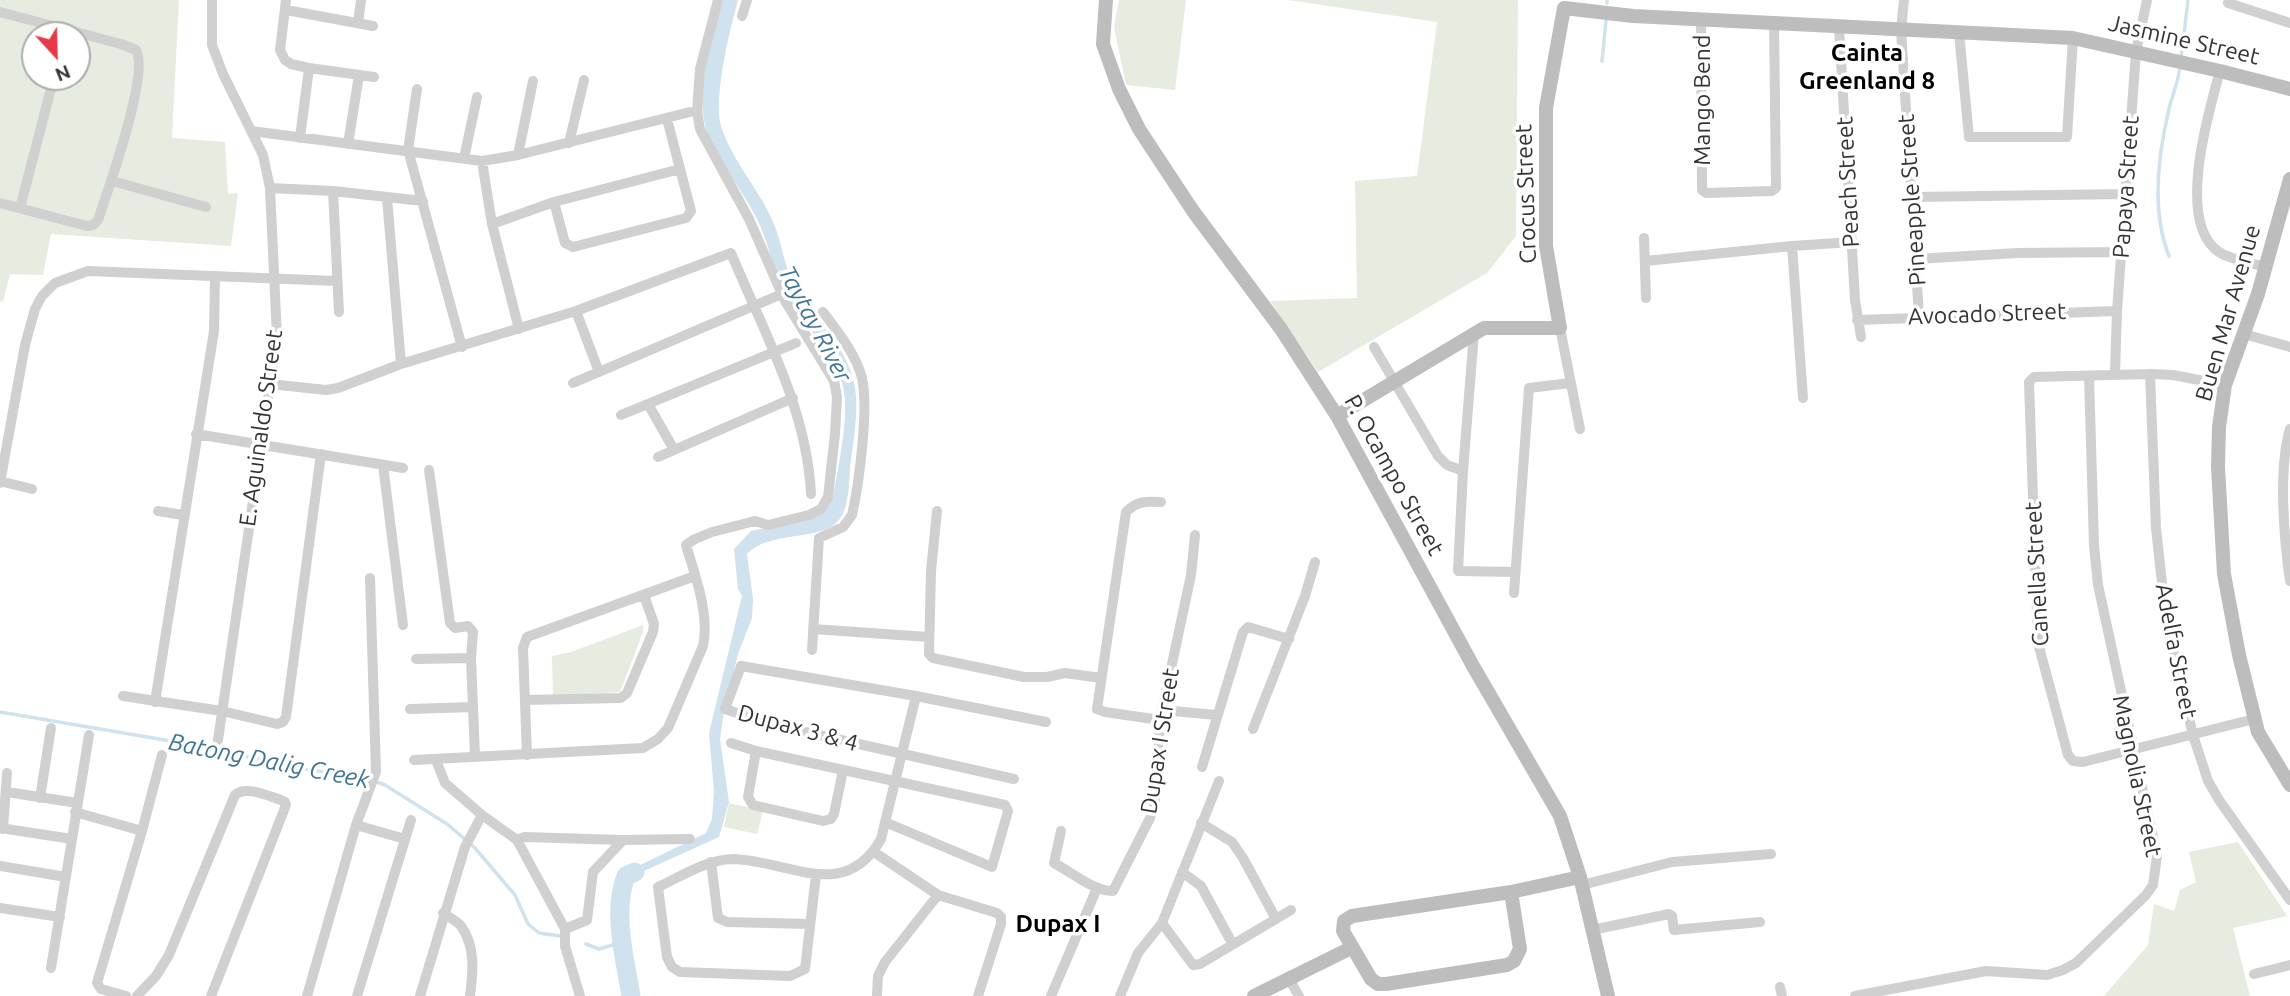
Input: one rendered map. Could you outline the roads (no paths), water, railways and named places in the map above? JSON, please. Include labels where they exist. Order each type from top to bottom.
[{"type":"street","name":"E. Aguinaldo Street","points":[[212,0],[212,45],[263,155],[270,188],[276,337],[218,740]]},
{"type":"street","points":[[358,23],[361,0]]},
{"type":"street","points":[[414,760],[643,748],[658,739],[668,728],[703,646],[706,632],[686,545],[695,539],[755,521],[768,525],[809,515],[821,509],[828,497],[837,397],[834,381],[785,301],[749,219],[700,129],[697,111],[700,69],[718,0]]},
{"type":"street","points":[[742,16],[747,0]]},
{"type":"street","name":"P. Ocampo Street","points":[[1106,0],[1103,44],[1119,89],[1139,129],[1194,211],[1281,329],[1337,416],[1409,551],[1560,816],[1581,881],[1608,996]]},
{"type":"street","name":"Pineapple Street","points":[[1904,0],[1901,30],[1919,316]]},
{"type":"street","name":"Papaya Street","points":[[2115,374],[2117,311],[2136,52],[2147,0]]},
{"type":"street","points":[[2228,3],[2290,23]]},
{"type":"street","name":"Jasmine Street","points":[[1565,4],[1633,16],[2073,38],[2290,89]]},
{"type":"street","name":"Crocus Street","points":[[1565,4],[1546,108],[1545,246],[1580,429]]},
{"type":"street","points":[[373,26],[286,5],[280,50],[285,60],[291,64],[374,76]]},
{"type":"street","points":[[0,12],[30,21]]},
{"type":"street","name":"Mango Bend","points":[[1701,19],[1702,190],[1706,193],[1775,190],[1774,22]]},
{"type":"street","name":"Peach Street","points":[[1839,27],[1857,320],[1861,337]]},
{"type":"street","points":[[1959,33],[1969,137],[2067,137],[2073,38]]},
{"type":"street","points":[[0,203],[87,226],[99,220],[133,104],[139,56],[136,50],[121,44],[91,37]]},
{"type":"street","points":[[300,138],[309,68]]},
{"type":"street","points":[[2220,71],[2204,130],[2197,199],[2200,219],[2208,241],[2220,253],[2266,267]]},
{"type":"street","points":[[348,144],[359,75]]},
{"type":"street","points":[[518,155],[533,80]]},
{"type":"street","points":[[569,144],[584,80]]},
{"type":"street","points":[[417,89],[408,150],[462,347]]},
{"type":"street","points":[[20,208],[50,91]]},
{"type":"street","points":[[464,158],[477,97]]},
{"type":"street","points":[[251,131],[482,160],[569,144],[690,113]]},
{"type":"street","points":[[554,202],[565,243],[573,247],[686,218],[691,211],[667,118]]},
{"type":"street","points":[[482,160],[492,224],[519,330]]},
{"type":"street","points":[[492,224],[554,202],[680,169]]},
{"type":"street","name":"Buen Mar Avenue","points":[[2290,179],[2266,267],[2225,385],[2219,428],[2218,467],[2223,562],[2239,655],[2262,741],[2290,785]]},
{"type":"street","points":[[112,181],[206,207]]},
{"type":"street","points":[[270,188],[333,191],[423,201]]},
{"type":"street","points":[[333,191],[339,312]]},
{"type":"street","points":[[1913,197],[2126,194]]},
{"type":"street","points":[[387,198],[401,364]]},
{"type":"street","points":[[1644,238],[1646,298]]},
{"type":"street","points":[[1646,261],[1852,242]]},
{"type":"street","points":[[1792,246],[1803,398]]},
{"type":"street","points":[[1916,258],[2121,252]]},
{"type":"street","points":[[270,384],[326,390],[401,364],[576,311],[731,253],[793,398],[806,444],[811,494]]},
{"type":"street","points":[[32,489],[0,482],[30,326],[43,296],[55,283],[89,271],[336,281]]},
{"type":"street","points":[[155,702],[214,331],[215,276]]},
{"type":"street","points":[[573,383],[777,296]]},
{"type":"street","points":[[576,311],[599,372]]},
{"type":"street","name":"Avocado Street","points":[[1857,320],[2117,311]]},
{"type":"street","points":[[811,650],[819,538],[843,527],[852,515],[863,420],[862,377],[845,343],[823,312]]},
{"type":"street","points":[[1337,416],[1484,328],[1560,328]]},
{"type":"street","points":[[1474,333],[1458,571],[1515,572]]},
{"type":"street","points":[[2244,334],[2290,346]]},
{"type":"street","points":[[621,415],[796,343]]},
{"type":"street","points":[[1374,347],[1438,456],[1447,465],[1463,471]]},
{"type":"street","name":"Adelfa Street","points":[[2150,374],[2156,528],[2166,620],[2193,735],[2208,781],[2219,800],[2290,900]]},
{"type":"street","points":[[2089,376],[2173,375],[2225,385]]},
{"type":"street","name":"Canella Street","points":[[2089,376],[2034,377],[2029,382],[2038,643],[2068,755],[2073,761],[2083,762],[2133,749]]},
{"type":"street","name":"Magnolia Street","points":[[1855,996],[1986,971],[2047,975],[2076,963],[2152,886],[2157,856],[2098,585],[2094,545],[2089,376]]},
{"type":"street","points":[[1514,593],[1529,388],[1570,383]]},
{"type":"street","points":[[658,457],[793,398]]},
{"type":"street","points":[[648,404],[673,449]]},
{"type":"street","points":[[2290,429],[2285,478],[2290,581]]},
{"type":"street","points":[[196,434],[403,468]]},
{"type":"street","points":[[123,696],[222,711],[277,724],[283,722],[286,717],[321,454]]},
{"type":"street","points":[[383,464],[403,625]]},
{"type":"street","points":[[429,470],[450,623],[455,628],[471,628],[475,757]]},
{"type":"street","points":[[1161,502],[1144,501],[1134,504],[1126,512],[1097,709],[1105,712],[1161,715],[1216,715]]},
{"type":"street","points":[[158,511],[183,516]]},
{"type":"street","points":[[937,511],[931,571],[929,654],[933,658],[1024,677],[1047,677],[1065,673],[1101,678]]},
{"type":"street","name":"Dupax I Street","points":[[1097,888],[1110,892],[1116,889],[1150,818],[1154,802],[1161,715],[1191,575],[1195,535]]},
{"type":"street","points":[[1253,730],[1289,639],[1315,562]]},
{"type":"street","points":[[527,755],[523,648],[527,637],[695,576]]},
{"type":"street","points":[[307,996],[356,825],[376,772],[370,578]]},
{"type":"street","points":[[525,700],[621,698],[627,692],[653,632],[654,624],[643,595]]},
{"type":"street","points":[[1202,767],[1243,632],[1248,627],[1289,639]]},
{"type":"street","points":[[813,629],[928,637]]},
{"type":"street","points":[[416,659],[471,658]]},
{"type":"street","name":"Dupax 3 & 4","points":[[1013,779],[770,724],[725,709],[741,666],[1046,722]]},
{"type":"street","points":[[816,875],[806,969],[790,976],[680,972],[672,967],[667,957],[658,887],[710,862],[734,859],[816,875],[839,874],[853,870],[874,852],[881,839],[916,696]]},
{"type":"street","points":[[410,709],[473,707]]},
{"type":"street","points":[[2133,749],[2254,719]]},
{"type":"street","points":[[40,797],[51,728]]},
{"type":"street","points":[[51,968],[89,736]]},
{"type":"street","points":[[731,743],[756,751],[1005,805],[1009,811],[992,867],[885,822]]},
{"type":"street","points":[[756,751],[748,797],[753,805],[823,821],[831,819],[834,814],[844,770]]},
{"type":"street","points":[[126,996],[101,989],[97,983],[162,755]]},
{"type":"street","points":[[436,760],[445,783],[482,815],[517,840],[565,929],[565,946],[580,996]]},
{"type":"street","points":[[7,773],[2,828],[72,839]]},
{"type":"street","points":[[1120,996],[1138,953],[1162,923],[1219,781]]},
{"type":"street","points":[[138,996],[156,976],[169,955],[235,795],[246,790],[285,802],[286,805],[211,996]]},
{"type":"street","points":[[7,792],[40,797],[142,831]]},
{"type":"street","points":[[419,996],[467,842],[482,815]]},
{"type":"street","points":[[357,996],[411,820]]},
{"type":"street","points":[[1201,823],[1232,842],[1276,919]]},
{"type":"street","points":[[356,825],[405,839]]},
{"type":"street","points":[[1052,996],[1097,888],[1054,863],[1061,831]]},
{"type":"street","points":[[517,840],[524,837],[690,839]]},
{"type":"street","points":[[565,929],[587,920],[593,872],[623,840]]},
{"type":"street","points":[[874,852],[938,895],[997,913],[1001,917],[978,996]]},
{"type":"street","points":[[1511,892],[1520,949],[1514,961],[1507,964],[1378,984],[1371,979],[1343,931],[1342,925],[1347,917],[1581,881],[1672,862],[1771,854]]},
{"type":"street","points":[[710,862],[718,918],[727,922],[810,924]]},
{"type":"street","points":[[0,866],[66,877]]},
{"type":"street","points":[[1182,872],[1201,886],[1231,943]]},
{"type":"street","points":[[877,996],[878,976],[885,962],[938,895]]},
{"type":"street","points":[[0,908],[60,917]]},
{"type":"street","points":[[1162,923],[1192,965],[1200,964],[1231,943],[1291,910]]},
{"type":"street","points":[[443,913],[460,924],[471,952],[473,967],[470,996]]},
{"type":"street","points":[[1592,929],[1669,914],[1672,916],[1674,930],[1760,922]]},
{"type":"street","points":[[1254,996],[1351,948]]},
{"type":"street","points":[[2254,974],[2290,965]]},
{"type":"street","points":[[1289,979],[1299,996]]},
{"type":"water","points":[[723,0],[738,0],[721,81],[721,126],[732,151],[774,224],[794,284],[844,355],[850,368],[856,403],[849,488],[842,515],[831,527],[768,542],[747,554],[753,599],[752,618],[738,654],[724,711],[720,739],[729,802],[719,837],[633,876],[625,882],[620,892],[626,872],[706,833],[712,819],[714,791],[709,733],[742,596],[738,589],[734,549],[751,531],[797,521],[833,497],[842,441],[845,398],[838,373],[826,350],[787,296],[756,217],[717,154],[706,127],[702,109],[704,72]]},
{"type":"waterway","points":[[2181,58],[2188,0]]},
{"type":"waterway","points":[[1602,61],[1606,21]]},
{"type":"waterway","points":[[2169,256],[2160,221],[2159,164],[2180,66]]},
{"type":"waterway","name":"Batong Dalig Creek","points":[[0,712],[200,746],[297,768],[365,778],[385,785],[447,824],[474,847],[515,895],[528,924],[539,933],[560,936]]},
{"type":"waterway","name":"Taytay River","points":[[631,996],[621,936],[620,905],[626,876],[635,872]]},
{"type":"waterway","name":"Batong Dalig Creek","points":[[586,944],[599,949],[623,942]]},
{"type":"district","name":"Cainta Greenland 8","points":[[1867,67]]},
{"type":"district","name":"Dupax I","points":[[1058,924]]}]
